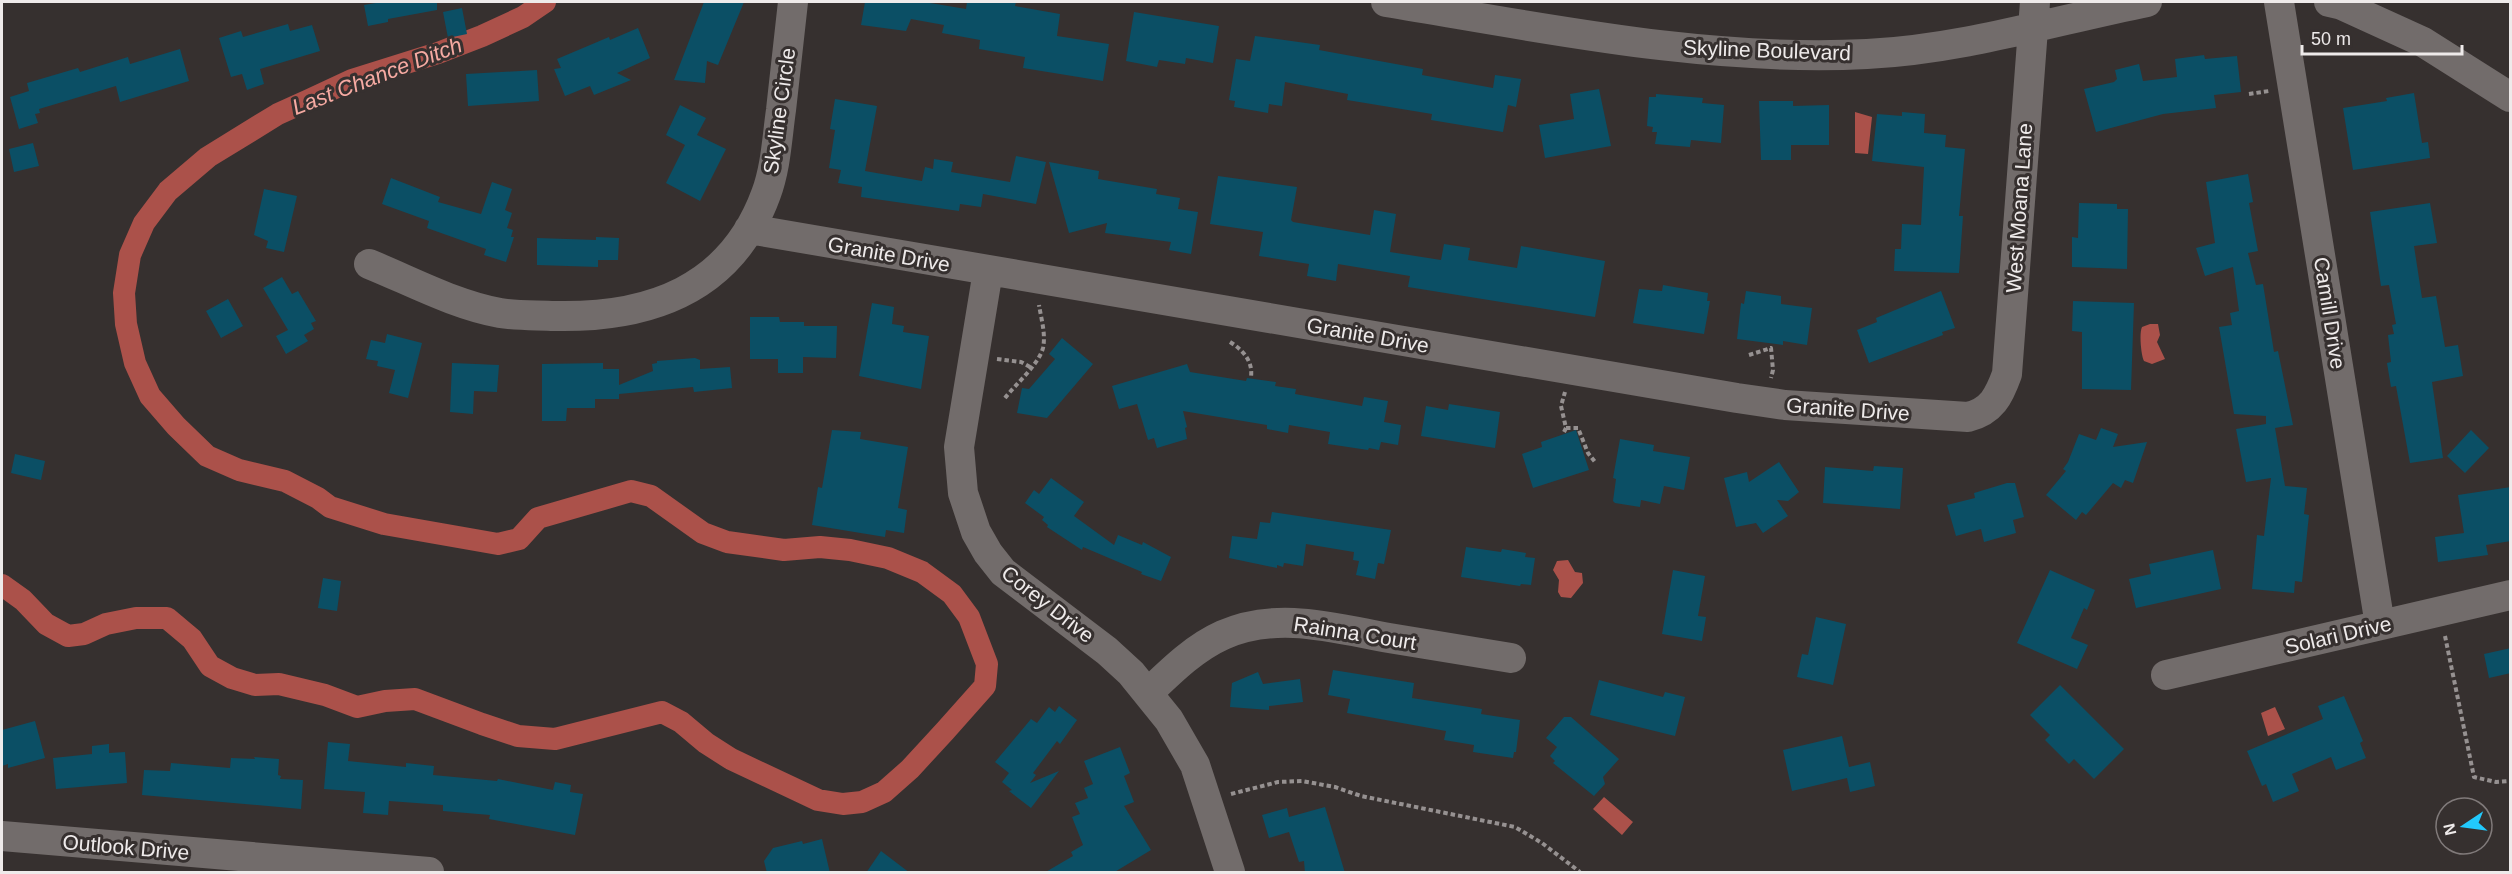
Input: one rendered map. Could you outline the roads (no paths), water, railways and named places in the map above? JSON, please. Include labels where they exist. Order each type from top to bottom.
[{"type":"street","name":"Skyline Circle","points":[[369,264],[456,300],[500,313],[595,316],[644,308],[685,291],[720,265],[749,229],[766,193],[772,172],[793,2]]},
{"type":"street","name":"Skyline Boulevard","points":[[1386,2],[1586,36],[1667,46],[1768,54],[1867,54],[1971,42],[2034,15],[2147,2]]},
{"type":"street","name":"Camill Drive","points":[[2279,2],[2380,625]]},
{"type":"street","points":[[2329,2],[2342,5],[2423,42],[2511,97]]},
{"type":"street","name":"West Moana Lane","points":[[1989,409],[2000,394],[2007,374],[2034,15]]},
{"type":"street","name":"Granite Drive","points":[[749,229],[1755,401],[1953,417],[1968,417],[1989,409]]},
{"type":"street","name":"Corey Drive","points":[[988,271],[959,447],[959,470],[969,512],[988,553],[1003,572],[1089,635],[1131,673],[1169,720],[1195,765],[1230,873]]},
{"type":"street","name":"Solari Drive","points":[[2166,675],[2511,595]]},
{"type":"street","name":"Rainna Court","points":[[1148,693],[1172,670],[1208,642],[1248,626],[1272,622],[1310,624],[1510,658]]},
{"type":"street","name":"Outlook Drive","points":[[2,836],[259,866],[429,873]]},
{"type":"waterway","name":"Last Chance Ditch","points":[[2,585],[23,600],[46,624],[68,636],[84,634],[106,624],[136,618],[167,618],[192,639],[210,666],[232,678],[255,685],[279,684],[325,695],[357,707],[385,701],[415,699],[518,736],[555,739],[662,712],[681,722],[706,743],[731,759],[818,800],[843,804],[862,802],[884,792],[910,769],[985,686],[987,664],[969,617],[952,594],[922,572],[888,558],[850,550],[820,547],[784,550],[727,542],[703,533],[651,496],[631,491],[538,518],[519,539],[498,544],[384,524],[330,507],[285,481],[239,470],[207,456],[176,426],[150,396],[135,363],[126,324],[124,293],[130,255],[144,223],[168,191],[208,157],[278,114],[352,80],[438,53],[482,36],[523,17],[545,2]]}]
